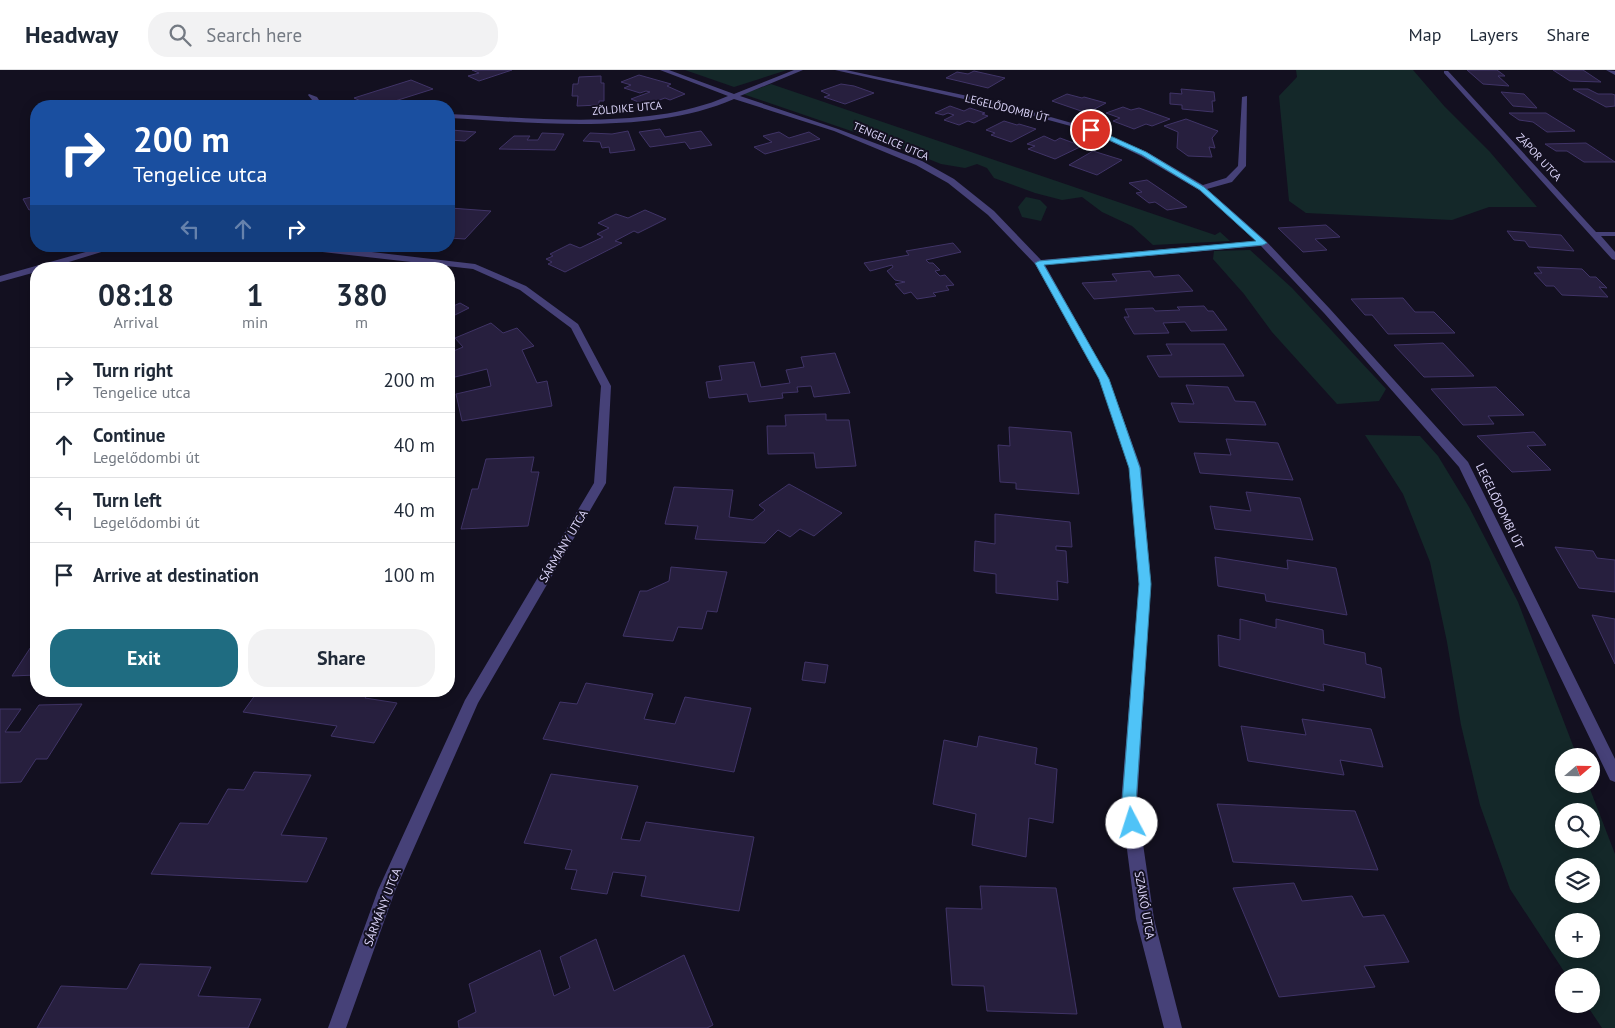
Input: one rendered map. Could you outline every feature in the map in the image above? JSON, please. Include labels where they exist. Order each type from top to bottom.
[{"type":"street","points":[[662,70],[733,96]]},
{"type":"street","name":"ZÖLDIKE UTCA","points":[[455,116],[586,122],[649,118],[712,106],[800,70]]},
{"type":"street","name":"LEGELŐDOMBI ÚT","points":[[838,70],[1006,106],[1091,130],[1144,154],[1202,188],[1263,243],[1327,311],[1464,465],[1615,775]]},
{"type":"street","points":[[1609,70],[1615,73]]},
{"type":"street","name":"ZÁPOR UTCA","points":[[1446,72],[1615,257]]},
{"type":"street","points":[[311,95],[315,100]]},
{"type":"street","name":"TENGELICE UTCA","points":[[733,96],[836,130],[919,163],[951,181],[991,213],[1039,263]]},
{"type":"street","points":[[1202,188],[1229,180],[1242,166],[1245,97]]},
{"type":"street","points":[[1594,234],[1615,234]]},
{"type":"street","points":[[1039,263],[1263,243]]},
{"type":"street","points":[[58,262],[95,252]]},
{"type":"street","name":"SÁRMÁNY UTCA","points":[[347,252],[432,262]]},
{"type":"street","name":"SZAJKÓ UTCA","points":[[1039,263],[1104,379],[1135,468],[1145,584],[1129,803],[1145,919],[1173,1028]]},
{"type":"street","name":"SÁRMÁNY UTCA","points":[[337,1028],[387,890],[472,700],[600,483],[606,386],[574,326],[523,288],[475,267],[455,265]]},
{"type":"street","points":[[0,278],[30,270]]},
{"type":"green space","points":[[685,70],[787,70],[734,87]]},
{"type":"green space","points":[[1296,70],[1413,70],[1445,107],[1490,152],[1537,207],[1489,207],[1452,220],[1306,213],[1289,201],[1279,96],[1297,77]]},
{"type":"green space","points":[[771,84],[1215,235],[1220,232],[1230,241],[1153,245],[1132,226],[1102,212],[1082,197],[1062,200],[1035,193],[994,178],[987,168],[977,164],[965,168],[941,164],[901,148],[743,94]]},
{"type":"green space","points":[[1026,197],[1040,200],[1047,207],[1041,221],[1022,217],[1018,207]]},
{"type":"green space","points":[[1250,250],[1292,288],[1386,389],[1379,401],[1337,404],[1272,332],[1244,294],[1213,259],[1214,251]]},
{"type":"green space","points":[[1365,435],[1420,436],[1438,456],[1469,507],[1518,602],[1574,748],[1555,748],[1555,793],[1591,793],[1595,803],[1555,803],[1555,848],[1600,848],[1600,815],[1615,854],[1615,1028],[1602,1028],[1592,1013],[1600,1013],[1600,968],[1562,968],[1555,958],[1600,958],[1600,913],[1555,913],[1555,958],[1510,889],[1480,805],[1461,725],[1447,642],[1430,562],[1403,494]]},
{"type":"building","points":[[472,70],[512,70],[479,81],[468,76],[479,73]]},
{"type":"building","points":[[1467,70],[1497,70],[1505,76],[1498,76],[1509,86],[1483,84]]},
{"type":"building","points":[[1553,70],[1583,70],[1601,82],[1570,81]]},
{"type":"building","points":[[974,71],[1005,78],[988,88],[946,78],[957,72],[968,74]]},
{"type":"building","points":[[639,75],[671,84],[667,86],[685,94],[670,100],[665,98],[646,105],[631,99],[650,92],[640,93],[624,88],[631,85],[621,82]]},
{"type":"building","points":[[601,76],[601,83],[604,83],[604,101],[599,101],[599,105],[577,106],[578,96],[572,96],[573,84],[578,84],[579,77]]},
{"type":"building","points":[[411,80],[433,89],[398,100],[358,100],[354,98]]},
{"type":"building","points":[[841,84],[874,93],[845,104],[824,97],[830,95],[821,91]]},
{"type":"building","points":[[1181,89],[1214,92],[1215,101],[1212,101],[1213,112],[1182,109],[1182,105],[1170,104],[1170,93],[1182,94]]},
{"type":"building","points":[[1573,89],[1588,89],[1598,94],[1615,95],[1615,106],[1606,107]]},
{"type":"building","points":[[1501,92],[1524,94],[1537,108],[1513,106]]},
{"type":"building","points":[[1067,94],[1106,103],[1087,113],[1052,101]]},
{"type":"building","points":[[950,106],[964,111],[970,108],[985,113],[982,114],[988,116],[974,123],[968,121],[959,125],[944,120],[954,115],[935,113]]},
{"type":"building","points":[[1123,107],[1131,110],[1139,108],[1170,119],[1152,126],[1146,124],[1134,129],[1113,121],[1120,118],[1106,113]]},
{"type":"building","points":[[1509,113],[1546,113],[1575,131],[1547,132],[1533,122],[1519,120]]},
{"type":"building","points":[[1186,119],[1218,131],[1212,138],[1215,148],[1209,147],[1212,157],[1188,156],[1177,148],[1178,132],[1164,126]]},
{"type":"building","points":[[1004,121],[1036,129],[1011,142],[991,135],[995,133],[986,130]]},
{"type":"building","points":[[660,129],[665,137],[701,131],[712,145],[690,149],[685,142],[650,147],[639,132]]},
{"type":"building","points":[[455,130],[476,132],[465,141],[455,140]]},
{"type":"building","points":[[628,131],[635,150],[610,153],[609,147],[602,148],[600,142],[583,141],[590,133],[612,134]]},
{"type":"building","points":[[779,132],[789,138],[809,132],[820,139],[765,154],[754,147],[772,142],[763,136]]},
{"type":"building","points":[[542,133],[564,134],[555,150],[499,149],[514,136],[530,136],[527,140],[538,140]]},
{"type":"building","points":[[1044,136],[1055,141],[1060,138],[1082,146],[1055,159],[1028,149],[1035,146],[1027,144]]},
{"type":"building","points":[[1586,143],[1615,162],[1584,162],[1567,151],[1556,151],[1545,144]]},
{"type":"building","points":[[1093,151],[1122,160],[1097,175],[1069,165]]},
{"type":"building","points":[[1147,180],[1187,207],[1167,210],[1155,202],[1149,203],[1136,193],[1142,192],[1129,183]]},
{"type":"building","points":[[30,197],[30,210],[29,210],[23,199]]},
{"type":"building","points":[[455,208],[491,211],[465,239],[455,238]]},
{"type":"building","points":[[645,210],[666,219],[638,233],[634,231],[615,241],[622,243],[565,272],[548,264],[552,262],[546,259],[553,256],[550,254],[570,244],[580,248],[603,237],[597,234],[609,228],[598,223],[616,214],[628,218]]},
{"type":"building","points":[[1326,225],[1340,237],[1315,239],[1327,250],[1303,252],[1278,228]]},
{"type":"building","points":[[1507,231],[1561,235],[1574,251],[1529,247],[1525,241],[1514,240]]},
{"type":"building","points":[[953,243],[961,252],[926,260],[929,263],[933,263],[940,270],[935,271],[940,276],[945,275],[954,285],[946,286],[949,290],[933,293],[936,296],[917,299],[911,292],[904,294],[895,284],[905,282],[895,280],[887,271],[893,267],[892,265],[870,271],[864,263],[909,255],[906,251]]},
{"type":"building","points":[[1537,267],[1582,269],[1590,277],[1596,277],[1607,288],[1599,287],[1608,297],[1562,295],[1554,286],[1546,286],[1534,273],[1542,273]]},
{"type":"building","points":[[1150,271],[1154,277],[1179,275],[1193,291],[1094,299],[1082,283],[1117,281],[1112,274]]},
{"type":"building","points":[[1403,298],[1415,312],[1434,312],[1455,333],[1388,334],[1372,315],[1365,315],[1351,299]]},
{"type":"building","points":[[460,303],[469,308],[455,315],[455,305]]},
{"type":"building","points":[[1204,306],[1208,311],[1213,311],[1227,330],[1191,331],[1185,322],[1163,323],[1169,333],[1134,334],[1124,317],[1129,317],[1125,309],[1153,308],[1155,311],[1180,310],[1177,307]]},
{"type":"building","points":[[491,323],[503,333],[517,328],[534,346],[522,350],[537,383],[547,381],[552,406],[462,421],[456,394],[491,386],[487,369],[455,377],[455,350],[463,347],[455,338]]},
{"type":"building","points":[[1443,343],[1474,376],[1424,377],[1394,345]]},
{"type":"building","points":[[1166,344],[1224,344],[1244,376],[1159,377],[1147,356],[1172,355]]},
{"type":"building","points":[[835,353],[850,393],[814,397],[811,386],[797,387],[798,392],[782,393],[783,398],[749,402],[747,394],[709,398],[706,382],[722,380],[719,366],[754,362],[761,387],[790,383],[786,370],[804,367],[801,357]]},
{"type":"building","points":[[1186,385],[1228,387],[1235,401],[1255,402],[1266,425],[1179,422],[1171,403],[1194,404]]},
{"type":"building","points":[[1496,387],[1524,415],[1488,416],[1494,424],[1463,425],[1431,389]]},
{"type":"building","points":[[826,414],[826,420],[849,420],[856,466],[816,468],[814,453],[768,454],[767,426],[786,426],[785,415]]},
{"type":"building","points":[[1009,427],[1071,432],[1079,494],[1016,489],[1016,483],[1000,482],[998,445],[1010,446]]},
{"type":"building","points":[[1534,432],[1546,445],[1527,446],[1551,470],[1512,472],[1477,436]]},
{"type":"building","points":[[1226,439],[1278,443],[1293,480],[1200,473],[1194,453],[1231,455]]},
{"type":"building","points":[[534,457],[531,472],[539,472],[528,526],[461,529],[472,489],[478,489],[486,459]]},
{"type":"building","points":[[789,484],[842,513],[814,536],[800,529],[790,537],[778,530],[765,543],[695,539],[698,526],[665,524],[674,487],[733,490],[729,517],[753,520],[765,510],[759,505]]},
{"type":"building","points":[[1246,492],[1300,498],[1313,540],[1215,529],[1210,506],[1251,511]]},
{"type":"building","points":[[995,514],[1070,522],[1072,547],[1056,546],[1056,550],[1066,551],[1068,583],[1057,581],[1058,600],[996,593],[996,574],[974,571],[975,541],[995,544]]},
{"type":"building","points":[[1555,547],[1593,551],[1597,558],[1615,560],[1615,592],[1579,588]]},
{"type":"building","points":[[1215,557],[1288,569],[1287,560],[1336,568],[1347,615],[1266,601],[1265,594],[1218,586]]},
{"type":"building","points":[[671,567],[727,572],[717,612],[707,611],[702,629],[678,627],[673,641],[623,636],[640,591],[647,591],[669,581]]},
{"type":"building","points":[[1592,615],[1615,619],[1615,664]]},
{"type":"building","points":[[1240,619],[1276,628],[1276,619],[1323,630],[1324,644],[1365,653],[1366,664],[1381,668],[1385,698],[1323,684],[1324,691],[1219,666],[1218,635],[1240,640]]},
{"type":"building","points":[[30,648],[30,675],[12,676]]},
{"type":"building","points":[[805,662],[828,665],[825,683],[802,680]]},
{"type":"building","points":[[586,683],[653,694],[644,719],[675,724],[685,697],[751,708],[734,772],[543,739],[560,702],[577,704]]},
{"type":"building","points":[[254,697],[366,697],[397,703],[374,743],[331,736],[337,726],[243,712]]},
{"type":"building","points":[[82,704],[47,759],[36,759],[21,782],[0,783],[0,709],[21,709],[5,732],[20,732],[39,705]]},
{"type":"building","points":[[1302,719],[1371,729],[1383,767],[1340,760],[1344,775],[1248,761],[1241,726],[1306,735]]},
{"type":"building","points":[[979,736],[1037,748],[1035,764],[1057,769],[1053,823],[1029,818],[1026,857],[972,845],[976,814],[933,804],[944,740],[977,747]]},
{"type":"building","points":[[254,772],[311,775],[281,835],[327,838],[307,882],[151,874],[180,823],[208,824],[228,789],[244,790]]},
{"type":"building","points":[[551,774],[638,786],[621,839],[640,841],[646,822],[754,837],[739,911],[641,896],[646,876],[613,872],[607,894],[571,889],[577,870],[565,869],[572,850],[524,843]]},
{"type":"building","points":[[1217,804],[1355,811],[1378,870],[1233,862]]},
{"type":"building","points":[[1294,883],[1302,901],[1352,896],[1363,917],[1384,915],[1409,962],[1364,966],[1375,987],[1279,997],[1233,888]]},
{"type":"building","points":[[980,886],[1056,888],[1077,1014],[987,1011],[984,986],[952,985],[946,908],[982,909]]},
{"type":"building","points":[[596,939],[614,991],[684,955],[713,1025],[707,1028],[459,1028],[458,1021],[476,1012],[469,984],[540,950],[554,996],[570,988],[560,957]]},
{"type":"building","points":[[140,964],[211,967],[198,996],[261,999],[248,1028],[37,1028],[61,986],[127,989]]},
{"type":"route","points":[[1091,130],[1144,154],[1202,188],[1263,243],[1039,263],[1104,379],[1135,468],[1145,584],[1129,803],[1132,823]]}]
